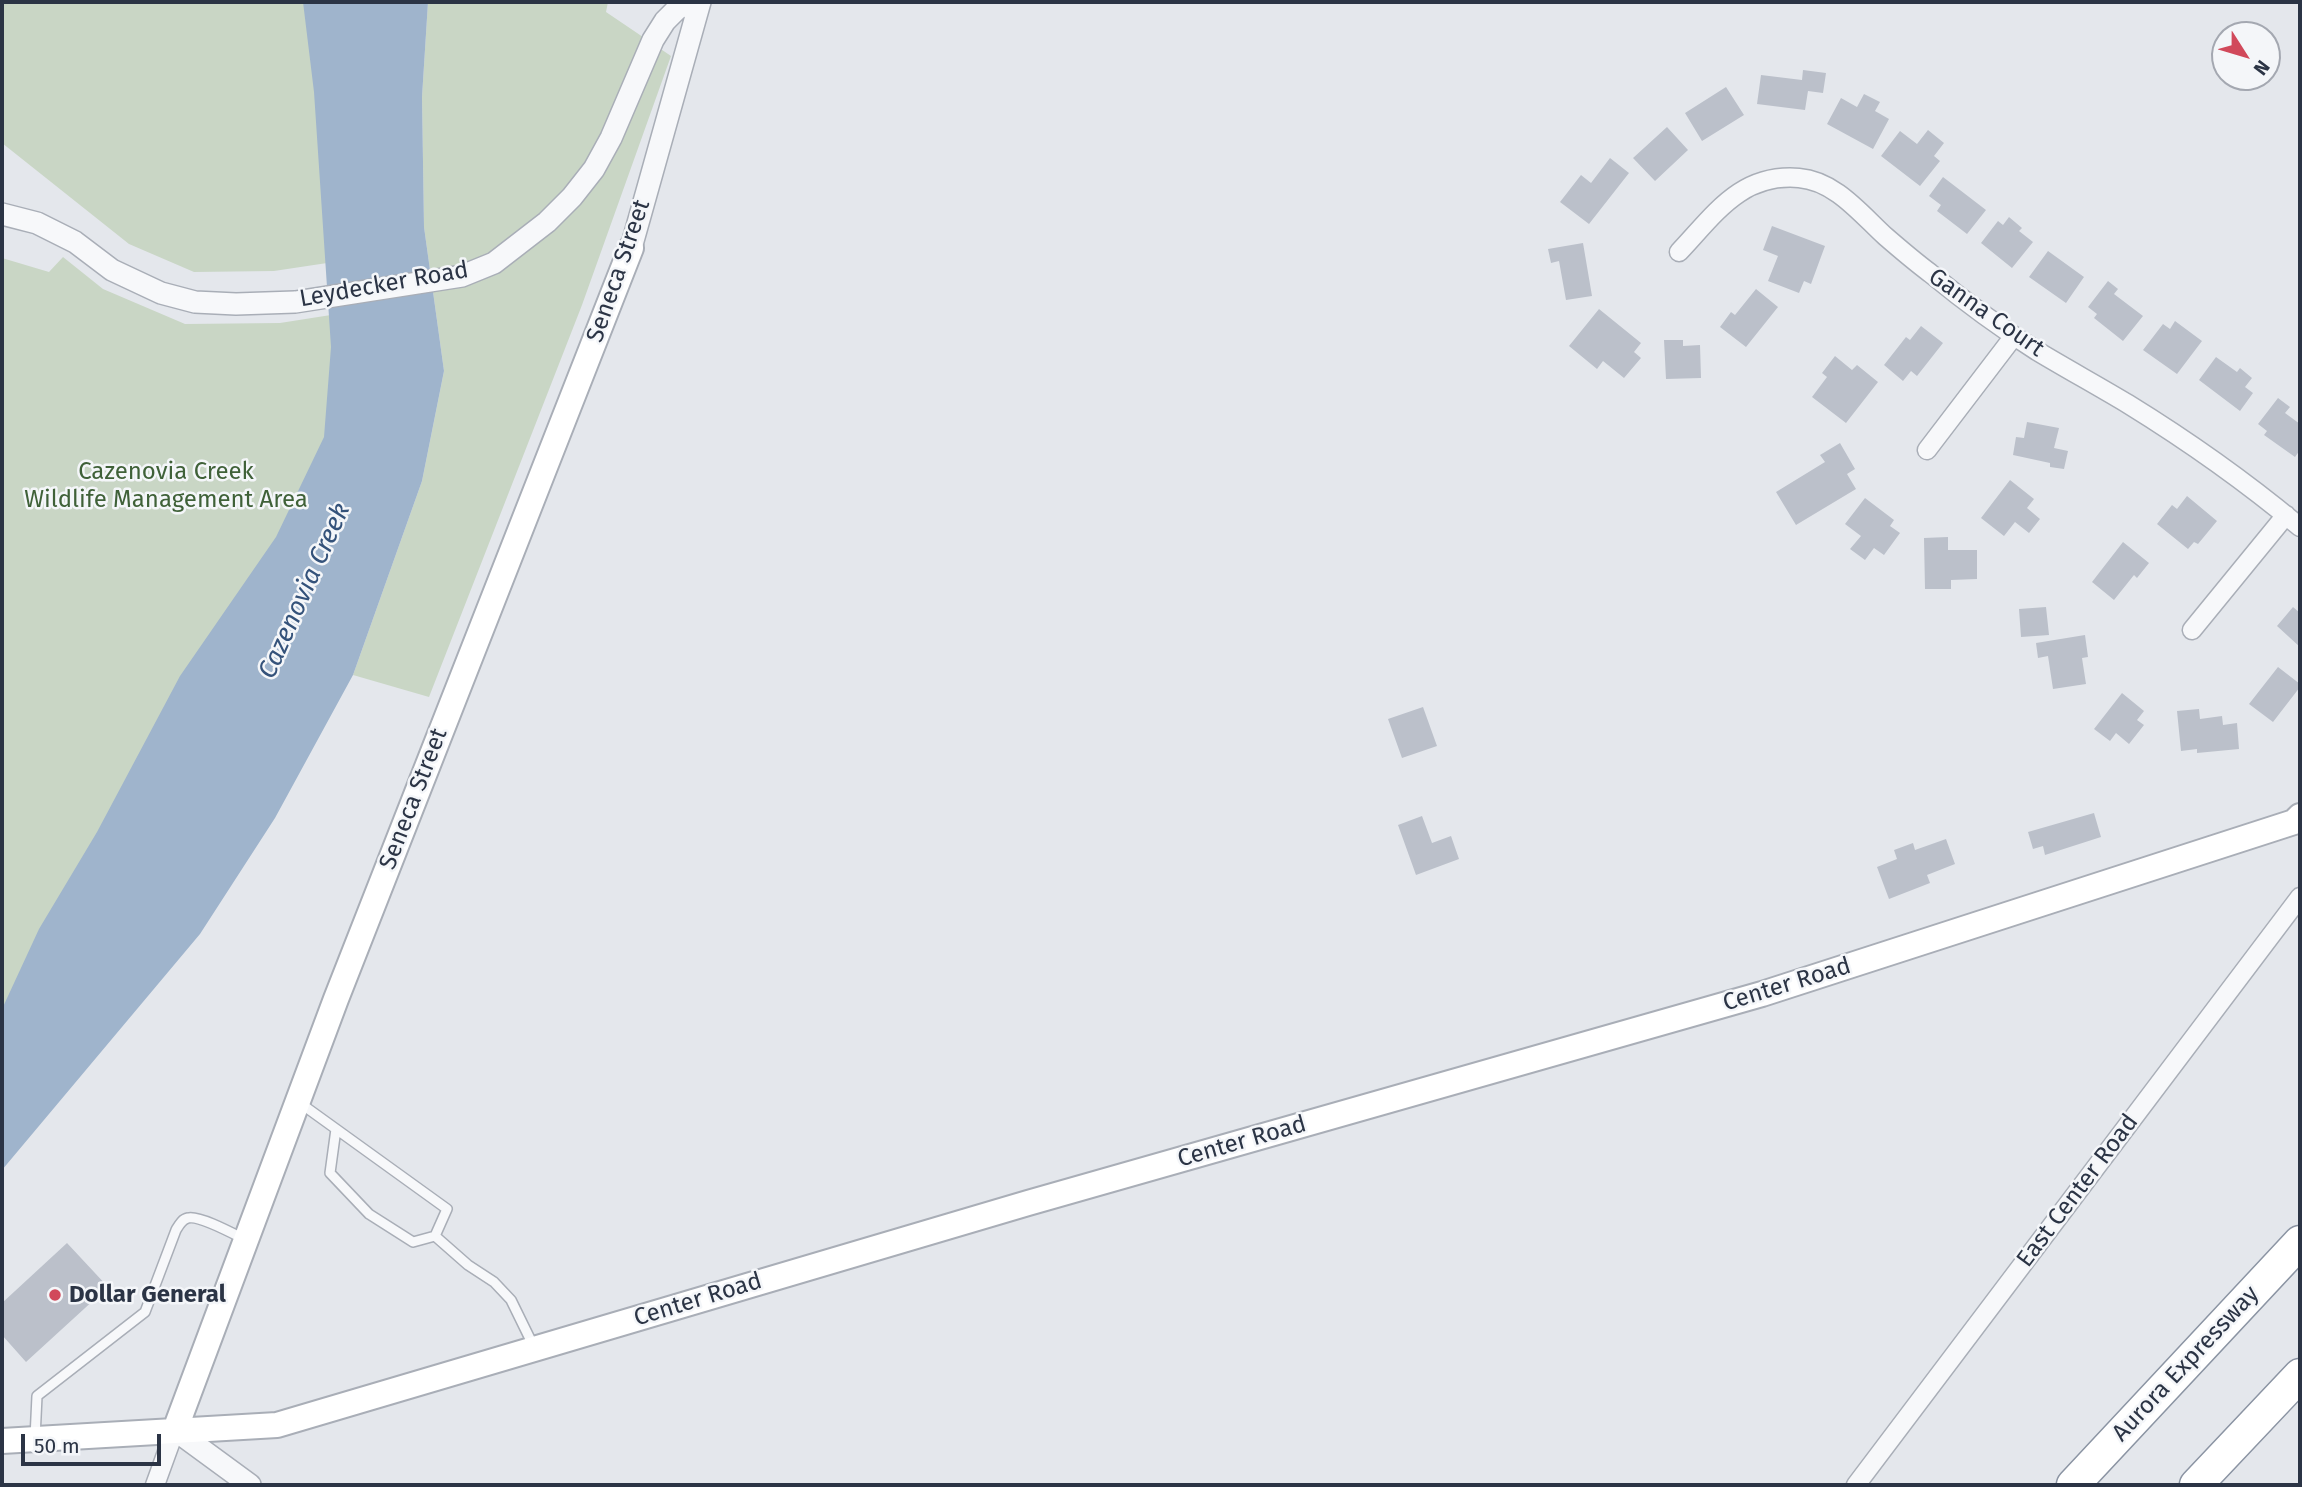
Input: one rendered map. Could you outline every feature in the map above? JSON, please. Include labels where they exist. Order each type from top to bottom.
[{"type":"highway","name":"Aurora Expressway","points":[[2073,1485],[2300,1242]]},
{"type":"highway","points":[[2196,1485],[2300,1375]]},
{"type":"main road","name":"Seneca Street","points":[[176,1430],[336,999],[631,248]]},
{"type":"main road","name":"Center Road","points":[[176,1430],[277,1425],[1028,1203],[1762,994],[2298,823]]},
{"type":"main road","points":[[2,1441],[176,1430]]},
{"type":"street","name":"Leydecker Road","points":[[2,214],[37,223],[75,242],[111,270],[161,293],[195,302],[295,302],[462,275],[494,263],[547,222],[572,197],[594,169],[611,138],[653,40],[665,21],[677,9],[691,2]]},
{"type":"street","name":"Seneca Street","points":[[631,248],[700,2]]},
{"type":"street","name":"Ganna Court","points":[[1679,252],[1729,199],[1744,188],[1763,180],[1782,177],[1802,178],[1820,183],[1839,194],[1902,251],[2014,336],[2128,404],[2209,457],[2300,527]]},
{"type":"street","points":[[1927,450],[2014,336]]},
{"type":"street","points":[[2192,630],[2286,515]]},
{"type":"street","name":"East Center Road","points":[[1856,1485],[2300,897]]},
{"type":"street","points":[[155,1485],[176,1430],[250,1485]]},
{"type":"lane","points":[[298,1102],[447,1209],[435,1236]]},
{"type":"lane","points":[[336,1129],[330,1173],[369,1214],[413,1242],[435,1236]]},
{"type":"lane","points":[[35,1439],[37,1396],[145,1312],[183,1220],[188,1217],[198,1219],[247,1240]]},
{"type":"lane","points":[[435,1236],[468,1265],[494,1282],[511,1300],[534,1348]]},
{"type":"green space","points":[[2,2],[337,2],[367,257],[274,271],[194,272],[129,244],[2,143]]},
{"type":"green space","points":[[428,2],[608,2],[606,12],[671,56],[582,305],[429,697],[353,675],[422,481],[444,371],[424,227],[422,97]]},
{"type":"green space","name":"Cazenovia Creek Wildlife Management Area","points":[[63,257],[103,289],[185,324],[280,323],[369,309],[373,393],[2,1080],[2,258],[49,272]]},
{"type":"water","name":"Cazenovia Creek","points":[[303,2],[428,2],[422,97],[424,227],[444,371],[422,481],[353,675],[275,818],[200,934],[2,1170],[2,1009],[39,929],[97,832],[180,676],[276,537],[324,437],[331,347],[314,92]]},
{"type":"building","points":[[1803,70],[1826,73],[1823,93],[1808,91],[1805,110],[1757,104],[1761,75],[1802,80]]},
{"type":"building","points":[[1726,87],[1744,115],[1702,141],[1685,113]]},
{"type":"building","points":[[1864,94],[1880,102],[1875,111],[1889,119],[1873,149],[1827,124],[1841,98],[1857,107]]},
{"type":"building","points":[[1667,127],[1688,150],[1655,181],[1633,158]]},
{"type":"building","points":[[1928,130],[1944,143],[1934,156],[1940,161],[1920,186],[1881,156],[1900,131],[1917,144]]},
{"type":"building","points":[[1610,158],[1629,173],[1589,224],[1560,202],[1581,175],[1591,183]]},
{"type":"building","points":[[1943,177],[1986,210],[1967,234],[1937,211],[1941,205],[1929,196]]},
{"type":"building","points":[[2009,217],[2022,228],[2019,231],[2033,242],[2012,268],[1981,243],[1998,221],[2003,225]]},
{"type":"building","points":[[1772,226],[1825,246],[1811,284],[1804,281],[1799,293],[1768,281],[1778,256],[1763,250]]},
{"type":"building","points":[[1583,243],[1592,296],[1566,300],[1559,261],[1551,263],[1548,249]]},
{"type":"building","points":[[2048,251],[2084,277],[2066,303],[2029,277]]},
{"type":"building","points":[[2108,281],[2118,289],[2114,294],[2143,316],[2123,341],[2094,318],[2097,314],[2088,307]]},
{"type":"building","points":[[1756,289],[1778,307],[1746,347],[1720,327],[1731,312],[1735,315]]},
{"type":"building","points":[[1599,309],[1641,343],[1634,352],[1641,358],[1624,378],[1603,361],[1597,369],[1569,346]]},
{"type":"building","points":[[2175,321],[2202,341],[2177,374],[2143,350],[2163,324],[2170,329]]},
{"type":"building","points":[[1921,326],[1943,343],[1917,376],[1911,371],[1903,381],[1884,365],[1906,337],[1910,340]]},
{"type":"building","points":[[1664,340],[1683,340],[1683,346],[1700,345],[1701,378],[1666,379]]},
{"type":"building","points":[[1835,356],[1852,370],[1857,365],[1878,382],[1846,423],[1812,397],[1827,377],[1822,373]]},
{"type":"building","points":[[2216,357],[2237,372],[2240,368],[2252,378],[2245,387],[2253,393],[2240,411],[2199,380]]},
{"type":"building","points":[[2278,398],[2290,407],[2285,413],[2300,424],[2300,450],[2295,457],[2264,435],[2267,431],[2258,424]]},
{"type":"building","points":[[2027,422],[2059,428],[2054,448],[2068,451],[2064,469],[2013,455],[2016,437],[2024,438]]},
{"type":"building","points":[[1840,443],[1855,469],[1847,474],[1856,489],[1796,525],[1776,492],[1825,462],[1820,455]]},
{"type":"building","points":[[2010,480],[2034,499],[2027,508],[2040,519],[2029,533],[2015,522],[2004,536],[1981,518]]},
{"type":"building","points":[[2187,496],[2217,521],[2198,544],[2194,542],[2188,549],[2157,524],[2172,505],[2177,509]]},
{"type":"building","points":[[1865,498],[1894,520],[1890,526],[1900,533],[1884,555],[1874,548],[1865,560],[1850,549],[1861,536],[1845,524]]},
{"type":"building","points":[[1948,537],[1948,550],[1977,550],[1977,579],[1951,580],[1951,589],[1925,589],[1924,538]]},
{"type":"building","points":[[2123,542],[2149,563],[2137,578],[2134,575],[2114,600],[2092,582]]},
{"type":"building","points":[[2046,607],[2049,635],[2021,637],[2019,609]]},
{"type":"building","points":[[2293,607],[2300,613],[2300,647],[2277,626]]},
{"type":"building","points":[[2085,635],[2088,657],[2082,658],[2086,684],[2053,689],[2048,656],[2038,658],[2036,643]]},
{"type":"building","points":[[2278,667],[2300,684],[2300,687],[2273,722],[2249,704]]},
{"type":"building","points":[[2122,693],[2144,711],[2137,720],[2144,725],[2129,744],[2116,733],[2110,741],[2094,729]]},
{"type":"building","points":[[1423,707],[1437,746],[1402,758],[1388,719]]},
{"type":"building","points":[[2199,709],[2200,719],[2222,716],[2223,725],[2237,723],[2239,749],[2197,753],[2197,749],[2181,751],[2177,711]]},
{"type":"building","points":[[2094,813],[2101,837],[2045,855],[2043,846],[2033,849],[2028,832]]},
{"type":"building","points":[[1422,816],[1432,843],[1451,836],[1459,859],[1416,875],[1398,825]]},
{"type":"building","points":[[1946,839],[1955,864],[1927,875],[1930,883],[1889,899],[1877,867],[1897,859],[1894,850],[1913,843],[1915,850]]},
{"type":"building","name":"Dollar General","points":[[67,1243],[108,1287],[26,1362],[2,1335],[2,1303]]},
{"type":"place","name":"Dollar General","points":[[55,1295]]}]
